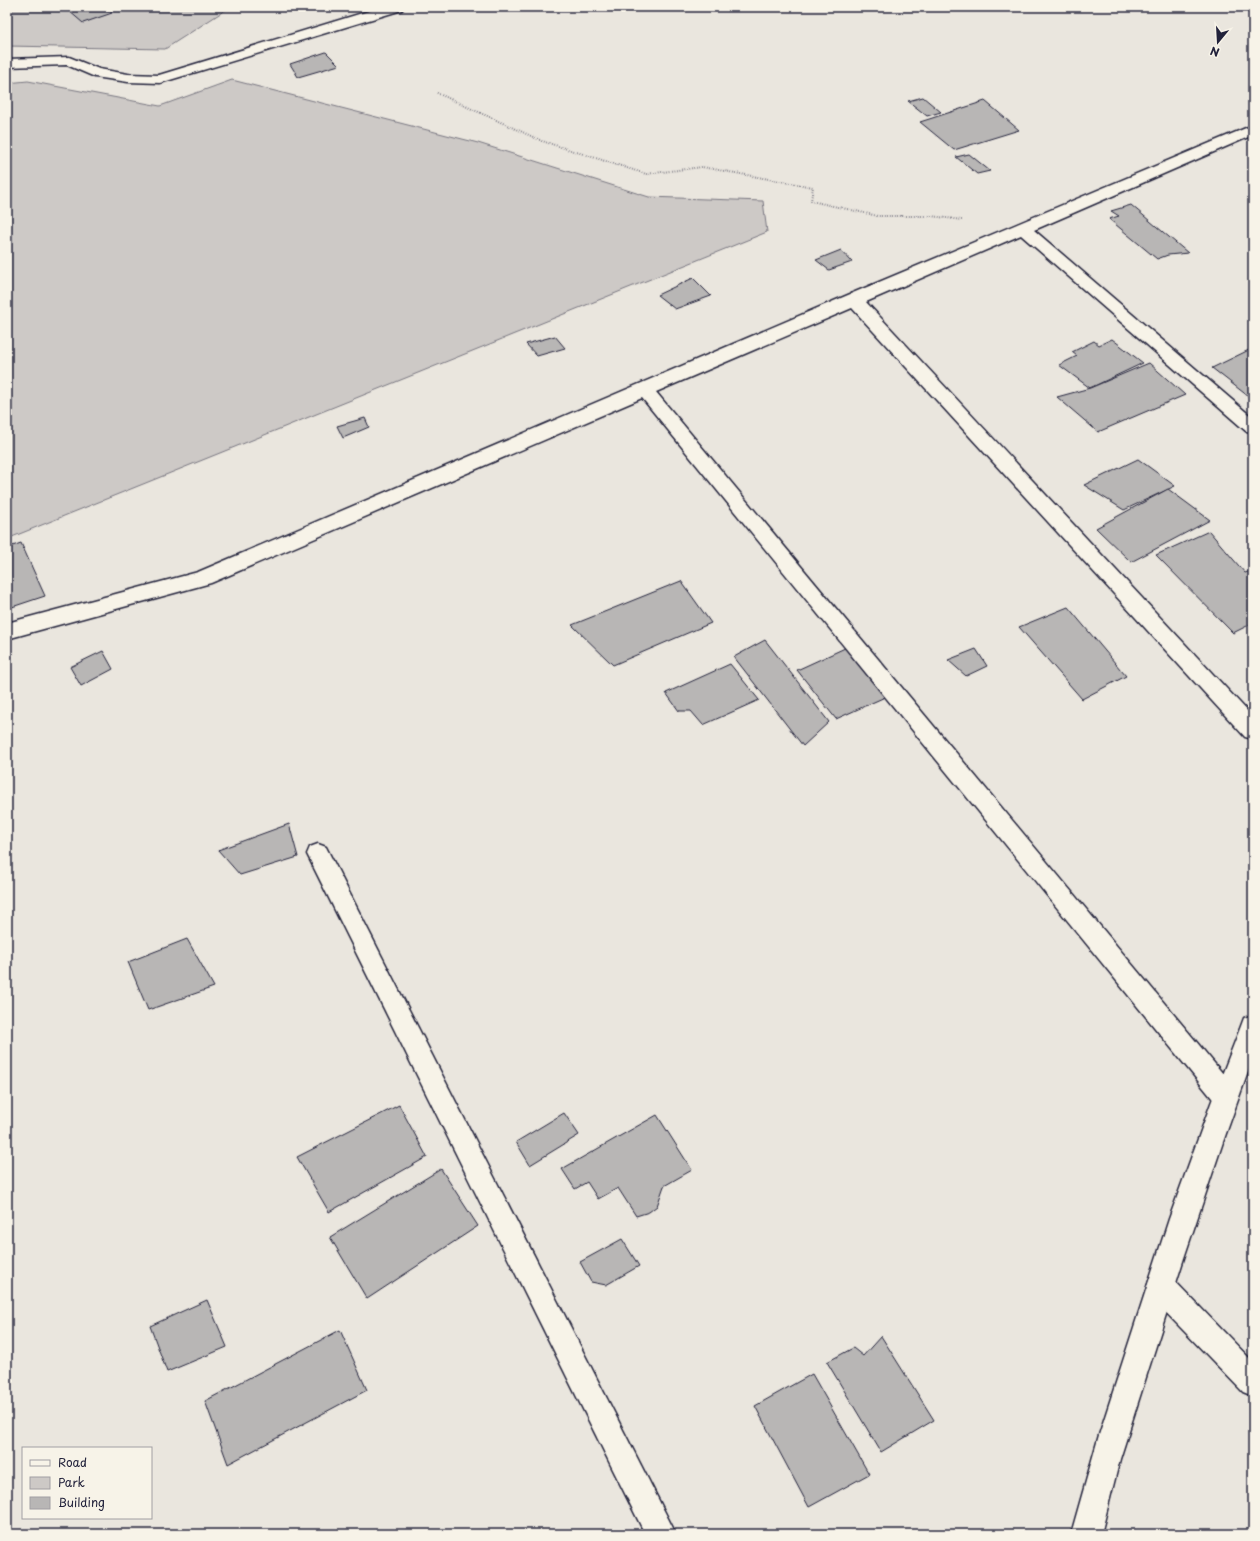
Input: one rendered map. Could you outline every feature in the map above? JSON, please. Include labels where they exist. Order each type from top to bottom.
[{"type":"street","points":[[7,63],[69,61],[95,73],[128,78],[160,79],[397,7]]},
{"type":"street","points":[[7,631],[204,578],[854,299],[1253,130]]},
{"type":"street","points":[[1022,228],[1253,428]]},
{"type":"street","points":[[854,299],[1253,730]]},
{"type":"street","points":[[644,389],[1225,1095]]},
{"type":"street","points":[[318,854],[661,1534]]},
{"type":"street","points":[[1086,1534],[1095,1495],[1161,1287],[1225,1095],[1253,1026]]},
{"type":"street","points":[[1161,1287],[1253,1382]]},
{"type":"path","points":[[437,93],[542,141],[646,174],[702,167],[813,187],[811,201],[878,216],[932,216],[1022,228]]},
{"type":"green space","points":[[7,7],[230,7],[165,49],[7,46]]},
{"type":"green space","points":[[232,80],[478,143],[649,197],[763,201],[767,232],[7,539],[7,83],[28,81],[160,106]]},
{"type":"building","points":[[79,7],[103,7],[112,13],[83,23],[69,11]]},
{"type":"building","points":[[326,52],[339,65],[298,77],[290,64]]},
{"type":"building","points":[[923,97],[941,112],[927,116],[908,101]]},
{"type":"building","points":[[985,101],[1019,130],[954,150],[920,122]]},
{"type":"building","points":[[969,154],[990,171],[977,174],[956,157]]},
{"type":"building","points":[[1131,205],[1188,253],[1168,255],[1157,259],[1109,219],[1119,216],[1111,211]]},
{"type":"building","points":[[841,250],[852,262],[829,270],[816,260]]},
{"type":"building","points":[[693,278],[711,296],[675,309],[657,295]]},
{"type":"building","points":[[555,336],[565,348],[537,356],[526,344]]},
{"type":"building","points":[[1112,339],[1143,363],[1090,388],[1059,365],[1077,356],[1072,352],[1094,341],[1099,345]]},
{"type":"building","points":[[1253,348],[1253,400],[1212,368]]},
{"type":"building","points":[[1149,363],[1185,395],[1098,432],[1057,397],[1090,388]]},
{"type":"building","points":[[365,418],[369,427],[343,438],[337,426]]},
{"type":"building","points":[[1138,459],[1175,486],[1124,510],[1084,485]]},
{"type":"building","points":[[1168,489],[1210,520],[1131,562],[1096,528]]},
{"type":"building","points":[[1209,531],[1245,573],[1253,570],[1253,623],[1233,633],[1156,555]]},
{"type":"building","points":[[21,543],[45,596],[9,608],[7,604],[7,548]]},
{"type":"building","points":[[681,581],[711,623],[613,665],[572,625]]},
{"type":"building","points":[[1068,607],[1126,676],[1082,699],[1019,627]]},
{"type":"building","points":[[765,640],[829,722],[803,746],[734,657]]},
{"type":"building","points":[[845,648],[885,697],[836,719],[797,670]]},
{"type":"building","points":[[976,649],[987,666],[966,676],[948,660]]},
{"type":"building","points":[[103,651],[113,669],[81,686],[70,667]]},
{"type":"building","points":[[730,664],[759,700],[703,725],[691,711],[679,711],[666,693]]},
{"type":"building","points":[[289,824],[298,857],[240,875],[218,850]]},
{"type":"building","points":[[187,939],[214,987],[148,1010],[128,962]]},
{"type":"building","points":[[399,1105],[427,1157],[329,1212],[297,1157]]},
{"type":"building","points":[[564,1113],[579,1135],[530,1165],[516,1142]]},
{"type":"building","points":[[657,1115],[692,1170],[664,1186],[657,1206],[649,1212],[636,1216],[618,1188],[598,1199],[587,1182],[575,1189],[562,1169]]},
{"type":"building","points":[[441,1169],[478,1226],[367,1299],[330,1237]]},
{"type":"building","points":[[622,1239],[639,1266],[606,1285],[591,1282],[580,1262]]},
{"type":"building","points":[[207,1300],[227,1347],[167,1372],[150,1326]]},
{"type":"building","points":[[340,1330],[367,1390],[228,1464],[205,1401]]},
{"type":"building","points":[[881,1336],[934,1420],[881,1452],[827,1362],[853,1348],[863,1356]]},
{"type":"building","points":[[812,1374],[869,1474],[809,1507],[755,1406]]}]
